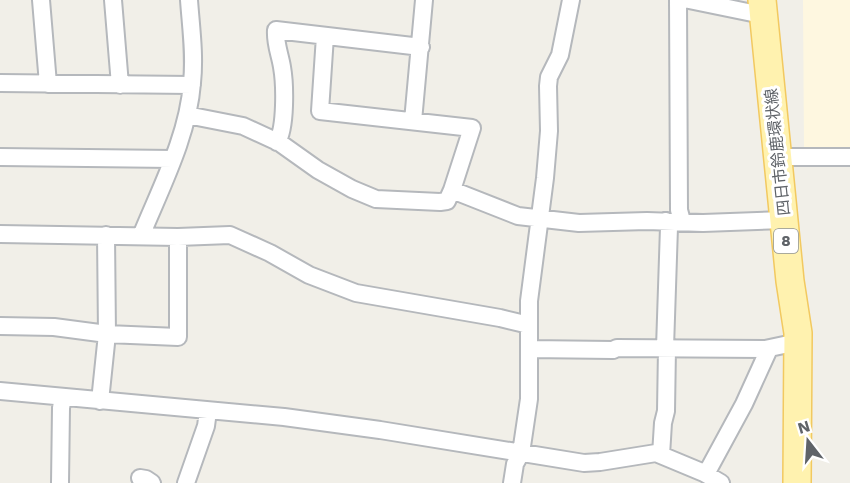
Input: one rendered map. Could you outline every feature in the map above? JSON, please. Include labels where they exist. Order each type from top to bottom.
[{"type":"main road","name":"四日市鈴鹿環状線","points":[[762,7],[798,333],[797,483]]},
{"type":"street","points":[[41,0],[48,84]]},
{"type":"street","points":[[113,0],[120,85]]},
{"type":"street","points":[[141,236],[187,115],[192,85],[193,51],[189,0]]},
{"type":"street","points":[[413,122],[424,0]]},
{"type":"street","points":[[512,483],[515,464],[521,453],[529,399],[530,286],[545,178],[549,131],[549,76],[560,55],[571,0]]},
{"type":"street","points":[[661,455],[666,411],[669,227],[679,210],[678,0]]},
{"type":"street","points":[[689,0],[762,7]]},
{"type":"street","points":[[277,142],[283,127],[282,68],[275,42],[276,30],[421,46]]},
{"type":"street","points":[[187,115],[243,126],[277,142],[318,170],[352,189],[376,199],[447,201],[472,128],[320,111],[325,36]]},
{"type":"street","points":[[0,83],[192,85]]},
{"type":"street","points":[[778,157],[850,158]]},
{"type":"street","points":[[0,158],[172,159]]},
{"type":"street","points":[[452,190],[518,216],[579,223],[674,221],[703,223],[784,220]]},
{"type":"street","points":[[0,234],[178,237],[230,235],[270,253],[309,275],[356,293],[529,325]]},
{"type":"street","points":[[100,401],[107,334],[106,235]]},
{"type":"street","points":[[0,326],[54,327],[107,334],[178,337],[178,237]]},
{"type":"street","points":[[529,349],[769,349],[798,342]]},
{"type":"street","points":[[703,477],[744,404],[769,349]]},
{"type":"street","points":[[0,391],[208,411],[218,410],[358,427],[584,463],[656,453],[703,477],[721,483]]},
{"type":"street","points":[[60,483],[63,397]]},
{"type":"street","points":[[186,483],[206,426],[208,411]]},
{"type":"shaded area","points":[[803,0],[850,0],[850,149],[804,149]]}]
